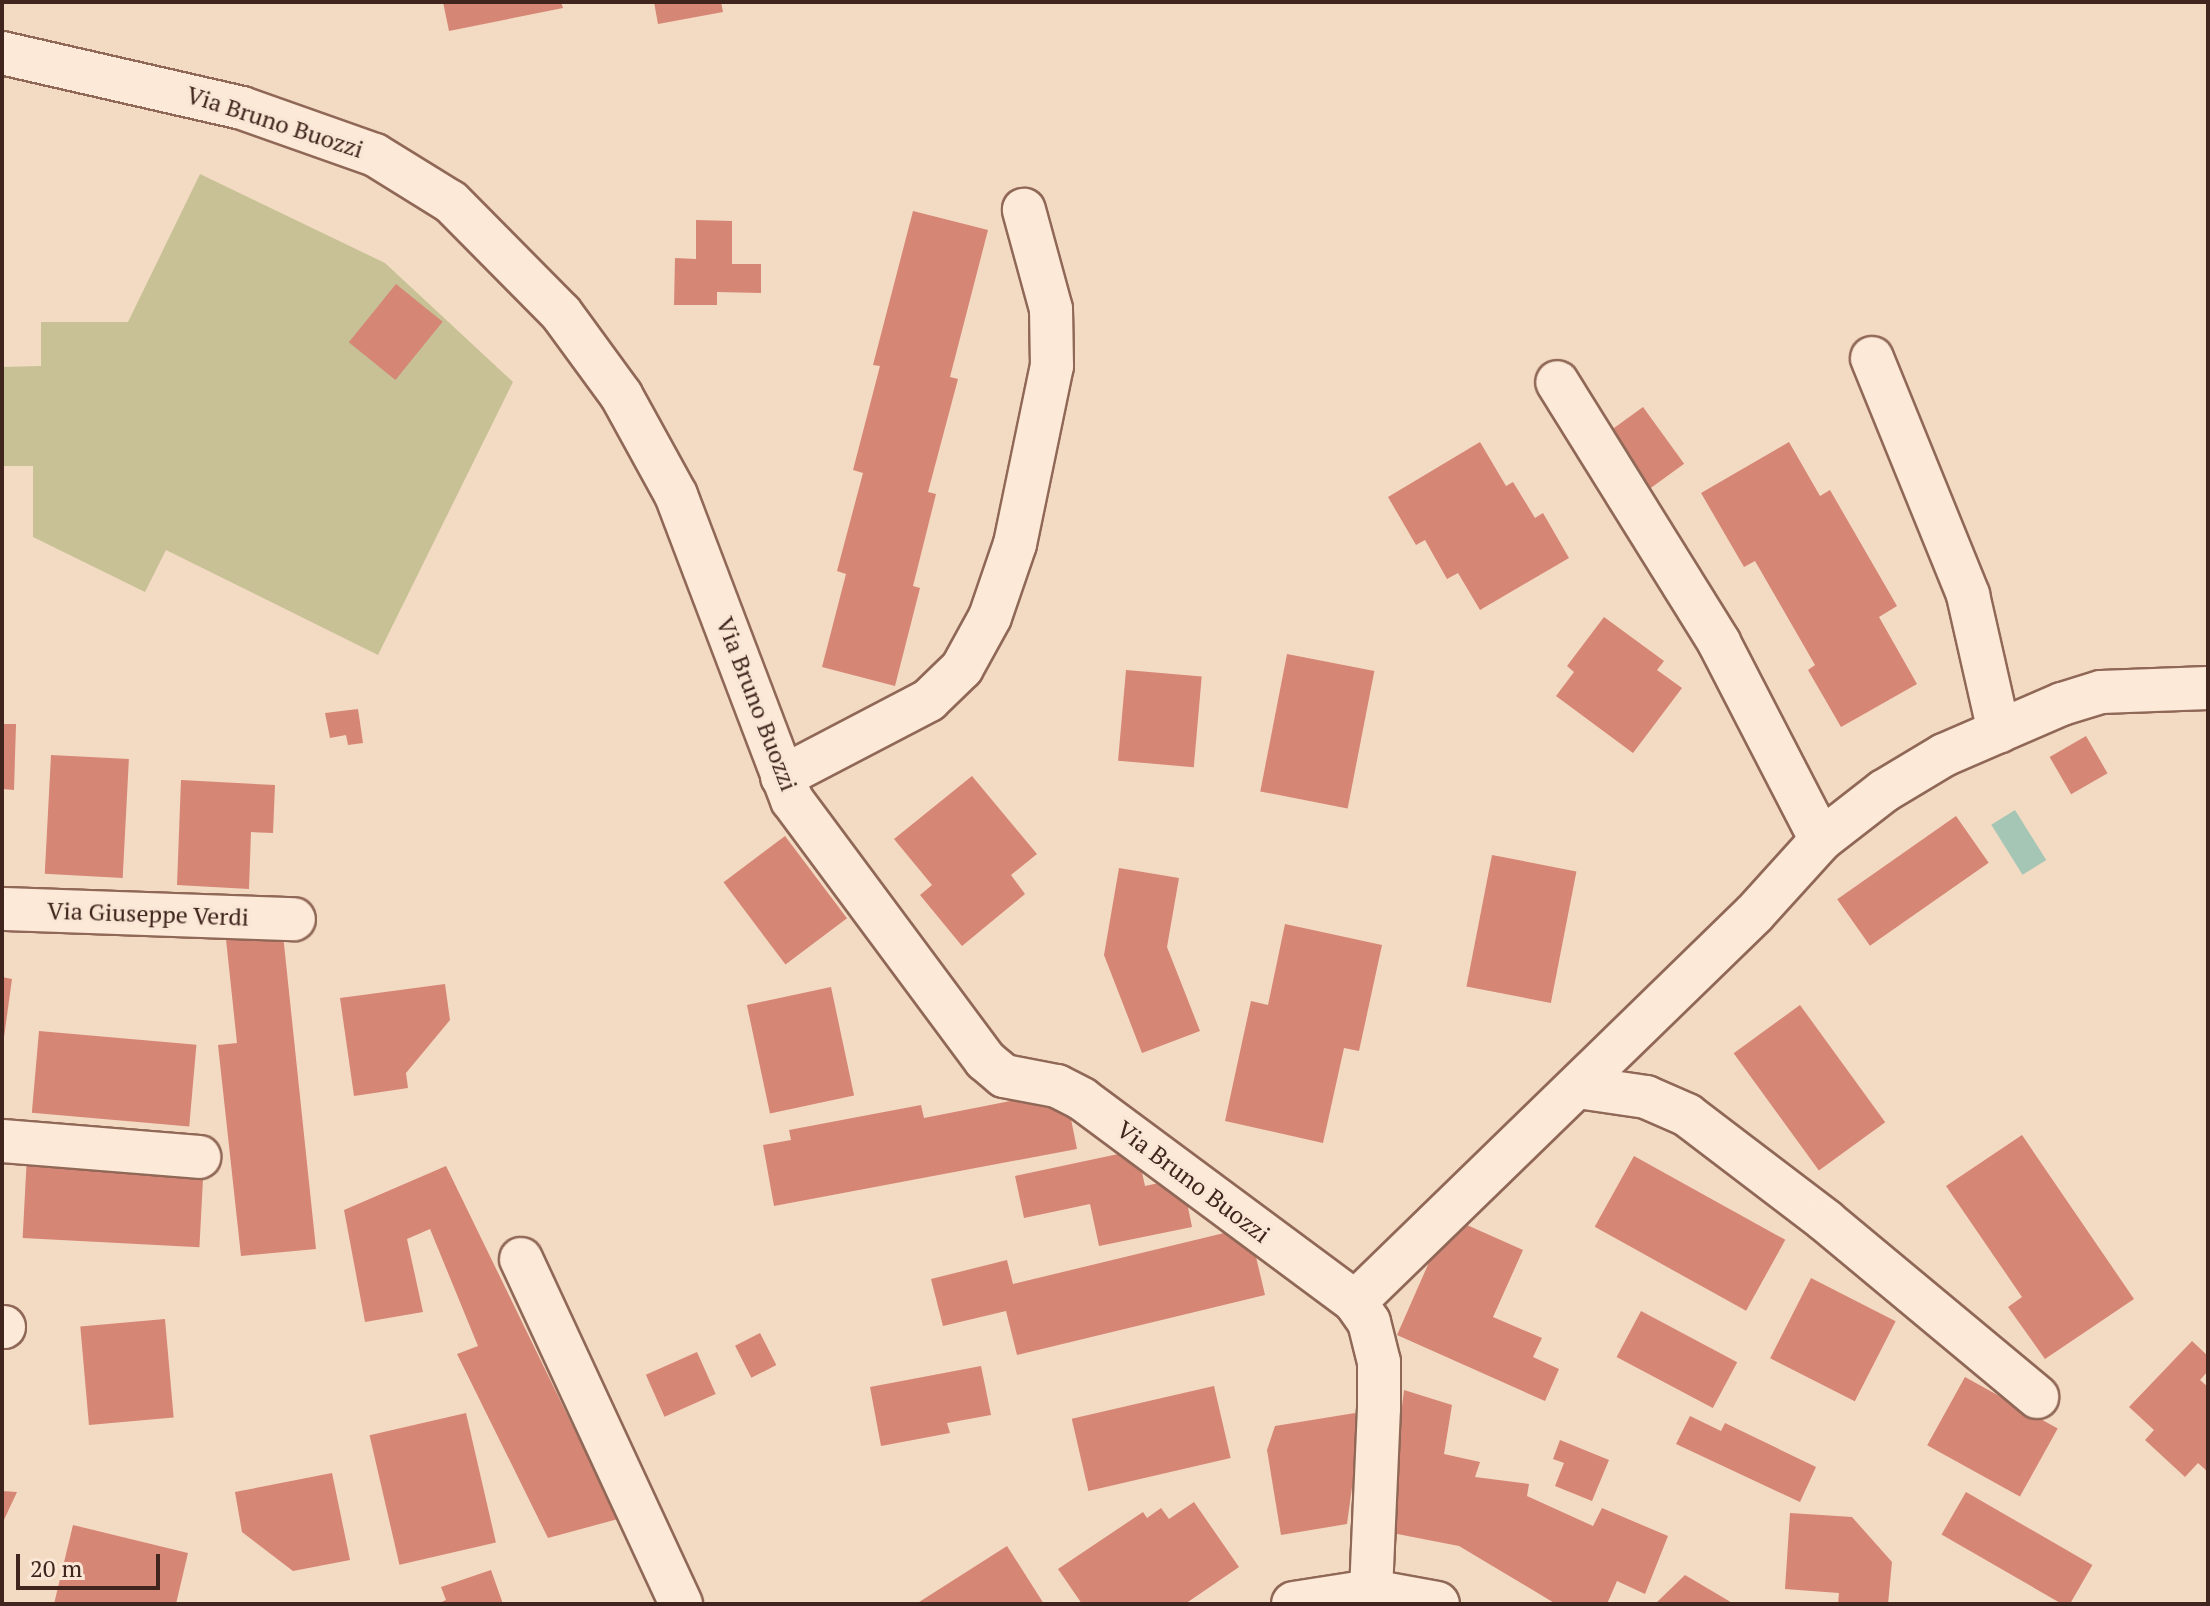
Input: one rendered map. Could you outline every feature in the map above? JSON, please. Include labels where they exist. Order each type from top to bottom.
[{"type":"main road","points":[[1294,1604],[1371,1592],[1437,1604]]},
{"type":"street","name":"Via Bruno Buozzi","points":[[2,53],[178,91],[339,139],[401,168],[478,225],[561,313],[640,425],[695,537],[782,777],[805,822],[994,1069],[1015,1079],[1057,1086],[1082,1099],[1355,1302],[1369,1322],[1379,1362],[1371,1592]]},
{"type":"street","points":[[782,777],[929,700],[962,668],[990,617],[1015,544],[1052,366],[1051,309],[1024,210]]},
{"type":"street","points":[[1872,358],[1968,595],[1999,732]]},
{"type":"street","points":[[1557,382],[1712,630],[1821,840]]},
{"type":"street","points":[[1355,1302],[1395,1258],[1578,1087],[1754,914],[1821,840],[1912,773],[1999,732],[2101,692],[2208,688]]},
{"type":"street","name":"Via Giuseppe Verdi","points":[[2,909],[294,919]]},
{"type":"street","points":[[1578,1087],[1646,1097],[1687,1115],[1826,1221],[2037,1397]]},
{"type":"street","points":[[2,1141],[199,1157]]},
{"type":"street","points":[[521,1259],[681,1604]]},
{"type":"shaded area","points":[[200,174],[385,263],[513,382],[378,655],[166,550],[145,592],[33,537],[33,466],[2,466],[2,367],[41,366],[41,322],[128,322]]},
{"type":"shaded area","points":[[2015,810],[2046,860],[2023,875],[1991,825]]},
{"type":"building","points":[[443,2],[561,2],[563,8],[449,31]]},
{"type":"building","points":[[654,2],[721,2],[723,12],[658,24]]},
{"type":"building","points":[[913,211],[988,230],[950,377],[958,379],[928,492],[936,494],[913,586],[920,588],[895,686],[822,667],[846,574],[837,571],[863,473],[853,470],[880,366],[873,365]]},
{"type":"building","points":[[696,220],[732,221],[732,264],[761,264],[761,293],[717,292],[717,305],[674,305],[675,258],[696,259]]},
{"type":"building","points":[[396,284],[443,322],[395,380],[349,342]]},
{"type":"building","points":[[1643,407],[1684,464],[1649,489],[1608,432]]},
{"type":"building","points":[[1480,442],[1506,486],[1513,482],[1535,518],[1543,513],[1569,558],[1480,610],[1458,573],[1447,579],[1425,540],[1416,545],[1388,497]]},
{"type":"building","points":[[1789,442],[1820,496],[1830,490],[1897,606],[1879,617],[1917,684],[1841,727],[1808,670],[1815,665],[1755,561],[1744,567],[1701,493]]},
{"type":"building","points":[[1604,617],[1664,661],[1657,670],[1682,688],[1633,753],[1556,696],[1574,672],[1567,666]]},
{"type":"building","points":[[1287,654],[1374,671],[1348,808],[1260,791]]},
{"type":"building","points":[[1126,670],[1202,677],[1194,767],[1118,761]]},
{"type":"building","points":[[358,709],[363,743],[348,745],[346,735],[330,738],[325,713]]},
{"type":"building","points":[[2,724],[16,724],[14,790],[2,789]]},
{"type":"building","points":[[2086,736],[2108,773],[2071,794],[2050,757]]},
{"type":"building","points":[[51,755],[129,759],[123,878],[45,874]]},
{"type":"building","points":[[972,776],[1037,854],[1011,875],[1025,894],[962,946],[920,895],[932,885],[894,839]]},
{"type":"building","points":[[181,780],[275,785],[273,833],[251,832],[249,889],[177,885]]},
{"type":"building","points":[[1956,816],[1989,863],[1870,946],[1837,899]]},
{"type":"building","points":[[785,836],[847,918],[785,965],[724,882]]},
{"type":"building","points":[[1492,855],[1576,871],[1551,1003],[1466,987]]},
{"type":"building","points":[[1119,868],[1179,878],[1167,947],[1200,1031],[1142,1053],[1104,955]]},
{"type":"building","points":[[1285,924],[1382,945],[1359,1051],[1344,1048],[1323,1143],[1225,1121],[1251,1001],[1268,1005]]},
{"type":"building","points":[[282,925],[316,1249],[241,1256],[218,1045],[237,1043],[225,930]]},
{"type":"building","points":[[2,977],[12,979],[4,1037],[2,1037]]},
{"type":"building","points":[[445,984],[450,1020],[406,1073],[408,1088],[354,1096],[340,998]]},
{"type":"building","points":[[831,987],[854,1096],[770,1113],[747,1005]]},
{"type":"building","points":[[1800,1005],[1885,1122],[1819,1171],[1734,1053]]},
{"type":"building","points":[[39,1031],[196,1045],[189,1126],[32,1113]]},
{"type":"building","points":[[1046,1094],[1068,1104],[1077,1149],[774,1206],[763,1145],[791,1140],[789,1130],[921,1105],[924,1118]]},
{"type":"building","points":[[2022,1135],[2134,1299],[2045,1359],[2008,1307],[2022,1297],[1946,1186]]},
{"type":"building","points":[[1137,1150],[1145,1186],[1182,1178],[1192,1227],[1099,1246],[1090,1204],[1024,1218],[1015,1176]]},
{"type":"building","points":[[27,1155],[204,1164],[199,1247],[23,1238]]},
{"type":"building","points":[[1634,1156],[1785,1240],[1746,1311],[1595,1227]]},
{"type":"building","points":[[446,1166],[618,1519],[548,1538],[457,1354],[478,1346],[430,1229],[407,1239],[423,1312],[365,1322],[344,1210]]},
{"type":"building","points":[[1449,1217],[1523,1250],[1493,1317],[1542,1338],[1533,1357],[1559,1369],[1545,1401],[1397,1335]]},
{"type":"building","points":[[1249,1227],[1265,1295],[1017,1355],[1006,1311],[943,1326],[931,1279],[1007,1260],[1013,1284]]},
{"type":"building","points":[[1811,1278],[1896,1321],[1855,1401],[1770,1358]]},
{"type":"building","points":[[1641,1311],[1737,1362],[1713,1408],[1617,1357]]},
{"type":"building","points":[[165,1319],[174,1418],[89,1425],[80,1326]]},
{"type":"building","points":[[760,1333],[776,1365],[751,1378],[735,1346]]},
{"type":"building","points":[[2192,1341],[2208,1356],[2208,1371],[2200,1380],[2208,1387],[2208,1472],[2198,1463],[2185,1477],[2145,1440],[2154,1430],[2129,1407]]},
{"type":"building","points":[[697,1352],[716,1394],[665,1417],[646,1375]]},
{"type":"building","points":[[981,1366],[991,1415],[947,1423],[950,1433],[881,1446],[870,1387]]},
{"type":"building","points":[[1965,1377],[2058,1428],[2020,1497],[1927,1445]]},
{"type":"building","points":[[1214,1386],[1231,1458],[1088,1491],[1072,1419]]},
{"type":"building","points":[[1404,1390],[1452,1405],[1444,1454],[1480,1462],[1475,1477],[1529,1484],[1527,1496],[1593,1526],[1602,1508],[1668,1536],[1645,1594],[1617,1581],[1607,1604],[1556,1604],[1459,1546],[1387,1532]]},
{"type":"building","points":[[466,1413],[496,1543],[399,1565],[370,1435]]},
{"type":"building","points":[[1355,1413],[1359,1436],[1347,1524],[1281,1535],[1267,1450],[1275,1426]]},
{"type":"building","points":[[1690,1416],[1721,1431],[1725,1423],[1816,1467],[1800,1502],[1676,1444]]},
{"type":"building","points":[[1560,1440],[1609,1460],[1592,1501],[1555,1486],[1564,1463],[1553,1459]]},
{"type":"building","points":[[332,1473],[350,1560],[293,1571],[242,1532],[235,1492]]},
{"type":"building","points":[[2,1491],[17,1492],[2,1524]]},
{"type":"building","points":[[1966,1492],[2092,1565],[2070,1604],[2062,1604],[1942,1534]]},
{"type":"building","points":[[1194,1502],[1239,1567],[1185,1604],[1082,1604],[1058,1569],[1143,1512],[1147,1518],[1161,1508],[1169,1519]]},
{"type":"building","points":[[1790,1513],[1852,1517],[1892,1562],[1888,1604],[1838,1604],[1839,1593],[1785,1589]]},
{"type":"building","points":[[73,1525],[188,1553],[176,1604],[54,1604]]},
{"type":"building","points":[[1007,1546],[1044,1604],[916,1604]]},
{"type":"building","points":[[491,1570],[503,1604],[437,1604],[446,1600],[441,1587]]},
{"type":"building","points":[[1685,1575],[1734,1604],[1655,1604]]}]
